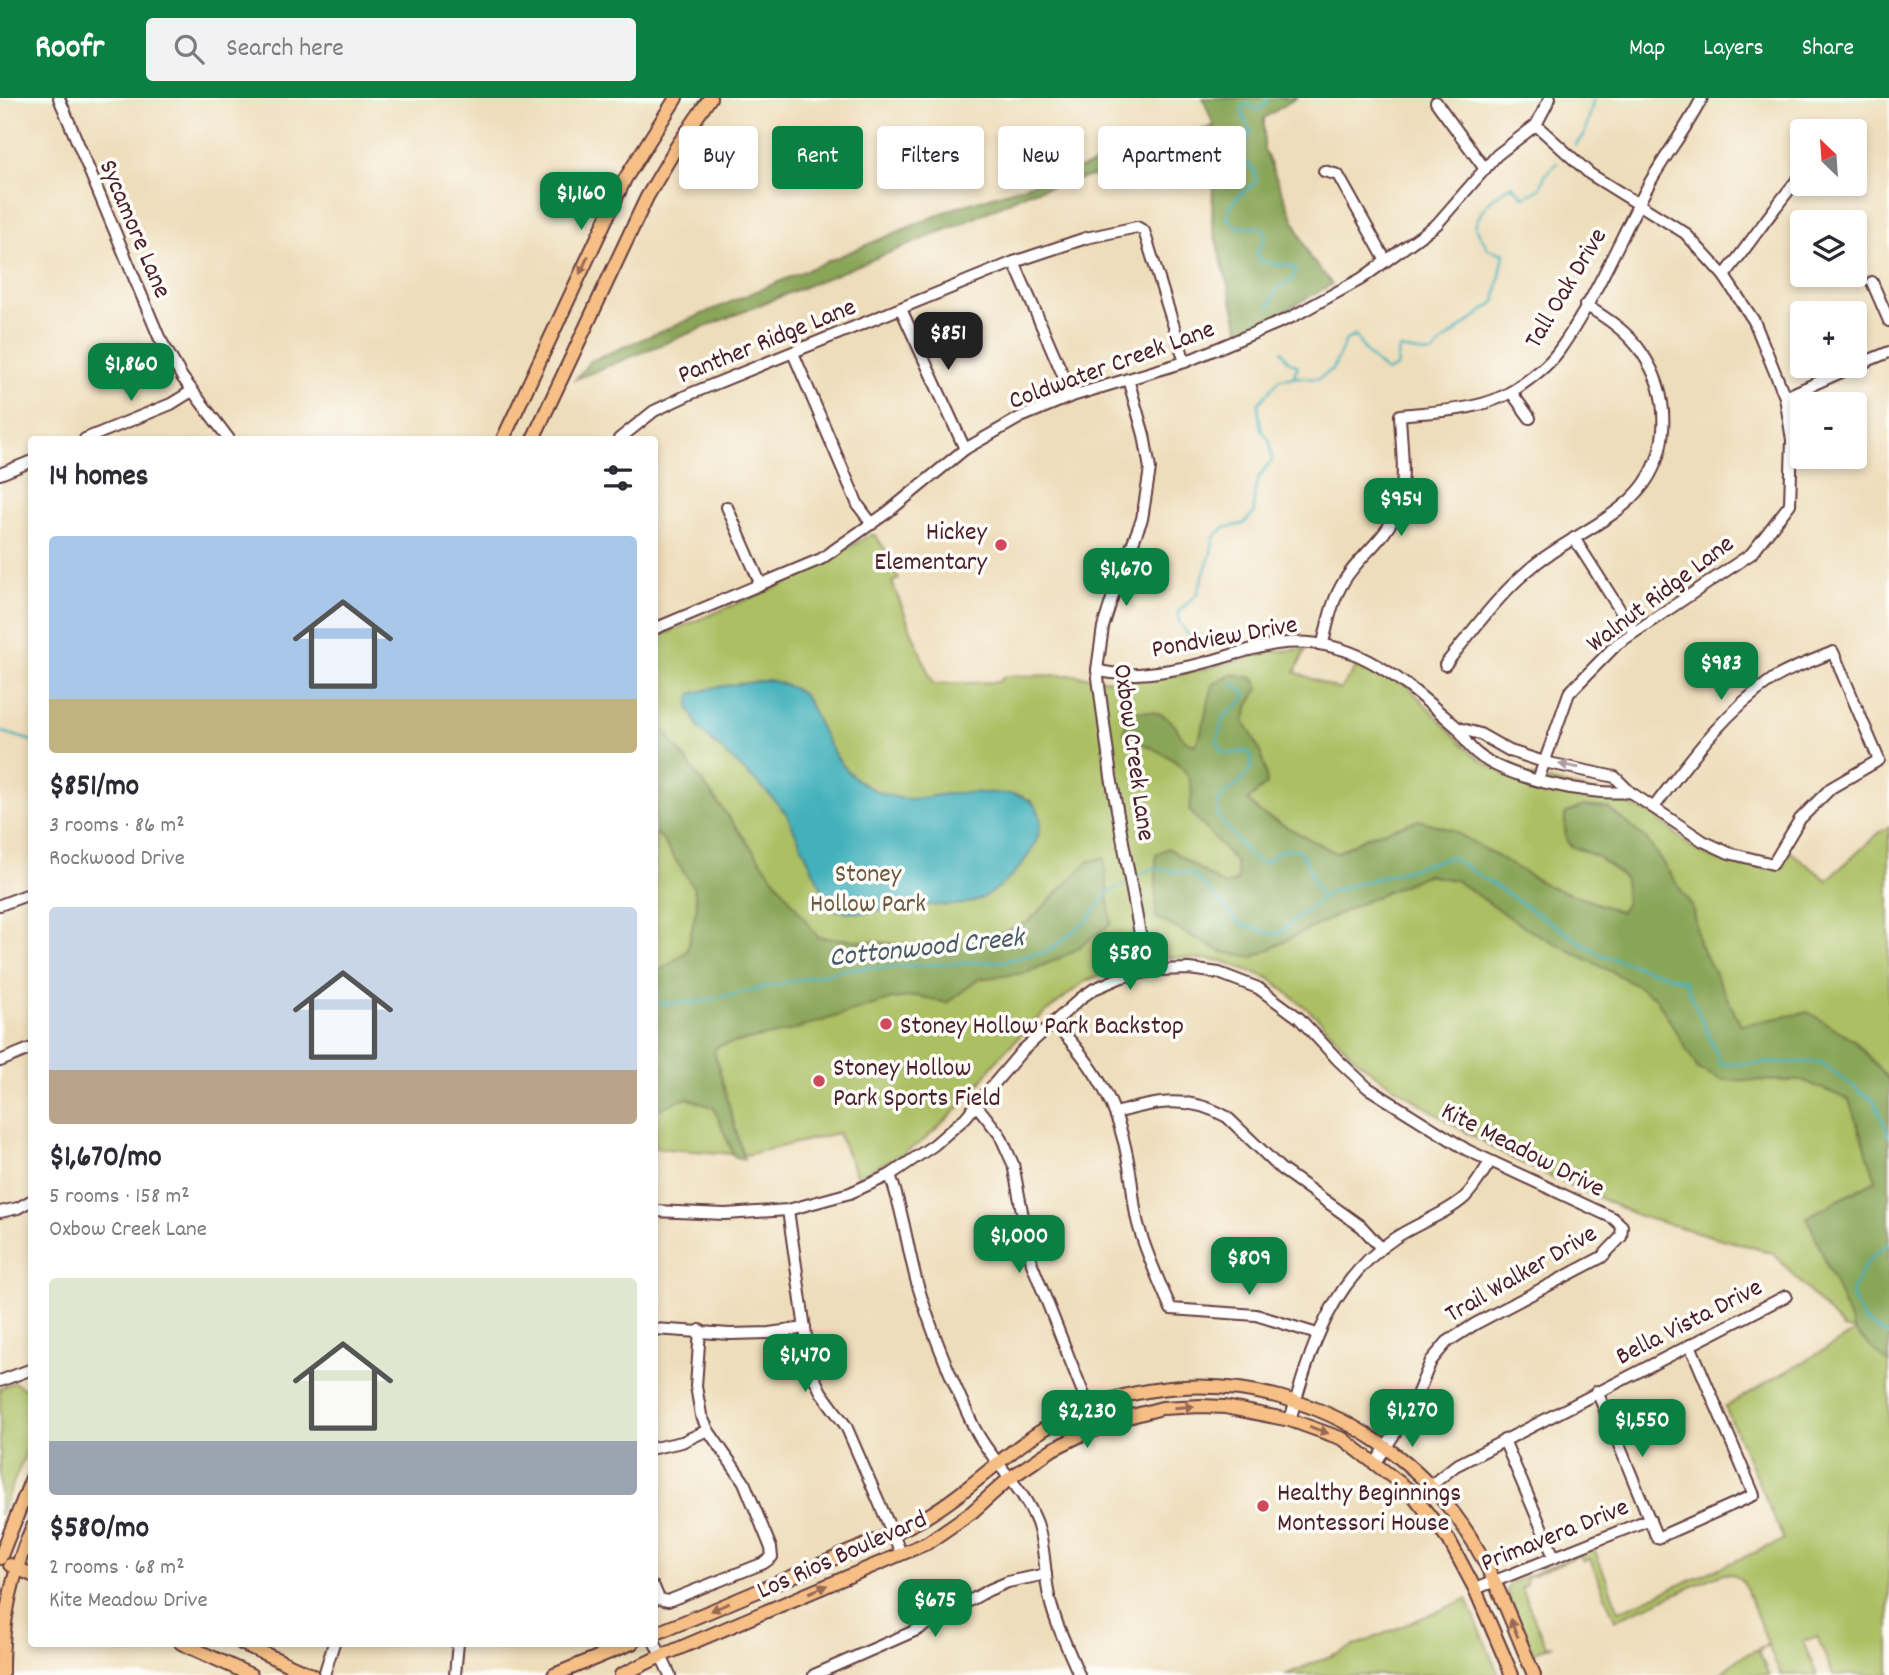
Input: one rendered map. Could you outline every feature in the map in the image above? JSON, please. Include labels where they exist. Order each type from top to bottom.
[{"type":"main road","points":[[504,436],[625,179],[676,98]]},
{"type":"main road","points":[[534,436],[652,188],[710,98]]},
{"type":"main road","name":"Los Rios Boulevard","points":[[658,1632],[892,1533],[935,1510],[1042,1430],[1088,1409],[1135,1395],[1168,1389],[1207,1387],[1258,1391],[1296,1400],[1347,1422],[1386,1448],[1455,1514],[1494,1581],[1534,1675]]},
{"type":"main road","name":"Los Rios Boulevard","points":[[621,1675],[927,1543],[951,1528],[1010,1478],[1053,1449],[1097,1428],[1162,1408],[1201,1406],[1224,1407],[1290,1420],[1343,1439],[1409,1490],[1449,1540],[1475,1590],[1512,1675]]},
{"type":"main road","points":[[28,1487],[3,1541],[0,1559],[28,1573]]},
{"type":"main road","points":[[2,1675],[4,1628],[16,1568],[27,1551],[3,1541]]},
{"type":"main road","points":[[190,1647],[251,1675]]},
{"type":"main road","points":[[249,1647],[312,1675]]},
{"type":"main road","points":[[554,1675],[622,1647]]},
{"type":"street","name":"Sycamore Lane","points":[[59,98],[159,337],[176,369],[227,436]]},
{"type":"street","name":"Coldwater Creek Lane","points":[[658,627],[821,559],[872,524],[965,449],[1021,418],[1072,396],[1185,362],[1292,317],[1361,279],[1437,224],[1497,155],[1536,125],[1550,98]]},
{"type":"street","name":"Tall Oak Drive","points":[[1323,643],[1335,597],[1345,578],[1381,540],[1393,522],[1399,506],[1402,490],[1400,415],[1457,409],[1511,393],[1557,353],[1586,305],[1660,165],[1688,126],[1702,98]]},
{"type":"street","points":[[1436,102],[1485,169]]},
{"type":"street","name":"Walnut Ridge Lane","points":[[1536,125],[1590,174],[1693,240],[1724,276],[1754,321],[1785,397],[1792,440],[1790,504],[1751,554],[1617,644],[1569,693],[1538,780]]},
{"type":"street","points":[[1324,171],[1338,175],[1386,261]]},
{"type":"street","points":[[1724,276],[1790,188]]},
{"type":"street","name":"Panther Ridge Lane","points":[[623,436],[654,411],[1014,262],[1086,239],[1137,227],[1144,231],[1185,362]]},
{"type":"street","points":[[1014,262],[1072,396]]},
{"type":"street","points":[[1872,282],[1889,321]]},
{"type":"street","points":[[1445,665],[1486,613],[1512,586],[1538,562],[1629,501],[1655,467],[1665,426],[1657,381],[1643,353],[1623,331],[1586,305]]},
{"type":"street","points":[[901,309],[965,449]]},
{"type":"street","points":[[1867,361],[1889,352]]},
{"type":"street","points":[[793,353],[858,505],[872,524]]},
{"type":"street","points":[[1785,397],[1828,378]]},
{"type":"street","name":"Oxbow Creek Lane","points":[[1128,379],[1144,435],[1150,470],[1142,519],[1103,627],[1097,670],[1111,777],[1147,972]]},
{"type":"street","points":[[92,436],[171,404],[192,391]]},
{"type":"street","points":[[1511,393],[1530,418]]},
{"type":"street","points":[[0,474],[28,463]]},
{"type":"street","points":[[727,507],[761,584]]},
{"type":"street","points":[[1574,538],[1634,632]]},
{"type":"street","name":"Pondview Drive","points":[[1097,670],[1111,674],[1161,672],[1198,665],[1274,644],[1323,643],[1376,662],[1458,728],[1470,748],[1515,774],[1610,794],[1630,792]]},
{"type":"street","name":"Pondview Drive","points":[[1458,728],[1479,734],[1510,751],[1544,762],[1615,777],[1630,792],[1703,841],[1730,853],[1773,863],[1800,819],[1831,788],[1878,760],[1833,652],[1775,678],[1745,700],[1712,732],[1654,807]]},
{"type":"street","points":[[0,905],[28,894]]},
{"type":"street","name":"Kite Meadow Drive","points":[[658,1211],[725,1214],[788,1210],[850,1193],[891,1175],[934,1145],[976,1107],[1012,1062],[1069,1007],[1094,989],[1122,977],[1168,969],[1201,970],[1233,977],[1258,988],[1299,1018],[1368,1088],[1490,1162],[1614,1218],[1622,1226]]},
{"type":"street","points":[[1054,1022],[1092,1066],[1116,1113],[1130,1168],[1138,1224],[1171,1309],[1256,1314],[1317,1334]]},
{"type":"street","points":[[0,1060],[28,1050]]},
{"type":"street","points":[[1116,1113],[1154,1102],[1172,1102],[1218,1112],[1227,1117],[1281,1169],[1362,1227],[1381,1248]]},
{"type":"street","points":[[976,1107],[1000,1135],[1013,1164],[1032,1264],[1097,1428]]},
{"type":"street","points":[[1290,1420],[1317,1334],[1344,1288],[1364,1263],[1381,1248],[1410,1227],[1459,1202],[1474,1187],[1490,1162]]},
{"type":"street","points":[[891,1175],[901,1204],[916,1280],[937,1342],[972,1425],[996,1463],[1025,1500],[1036,1521],[1044,1546],[1053,1612],[1079,1675]]},
{"type":"street","points":[[0,1212],[18,1208],[28,1202]]},
{"type":"street","points":[[788,1210],[811,1371],[821,1392],[846,1426],[901,1553]]},
{"type":"street","name":"Trail Walker Drive","points":[[1375,1464],[1412,1407],[1431,1361],[1447,1342],[1475,1324],[1602,1256],[1621,1237],[1622,1226]]},
{"type":"street","name":"Bella Vista Drive","points":[[1429,1487],[1455,1466],[1786,1296]]},
{"type":"street","points":[[658,1329],[730,1334],[769,1333],[805,1328]]},
{"type":"street","points":[[658,1597],[663,1601],[764,1563],[772,1557],[771,1548],[744,1482],[708,1430],[701,1415],[696,1386],[700,1330]]},
{"type":"street","name":"Primavera Drive","points":[[1475,1590],[1650,1519],[1657,1538],[1754,1495],[1690,1345]]},
{"type":"street","points":[[0,1381],[28,1370]]},
{"type":"street","points":[[1597,1391],[1650,1519]]},
{"type":"street","points":[[658,1447],[682,1442],[708,1430]]},
{"type":"street","points":[[1504,1440],[1554,1557]]},
{"type":"street","points":[[814,1675],[919,1629],[989,1590],[1008,1582],[1046,1574]]},
{"type":"street","points":[[324,1675],[333,1647]]},
{"type":"street","points":[[454,1675],[457,1647]]},
{"type":"street","points":[[657,1647],[670,1675]]},
{"type":"green space","points":[[1203,98],[1296,98],[1264,118],[1264,149],[1310,258],[1332,284],[1277,315],[1241,331],[1212,224],[1213,189],[1246,189],[1246,126],[1214,126]]},
{"type":"green space","points":[[1098,163],[1098,174],[1084,178],[1084,167]]},
{"type":"green space","points":[[1015,189],[1042,189],[576,379],[590,361],[952,209]]},
{"type":"green space","name":"Stoney Hollow Park","points":[[870,535],[875,535],[889,555],[899,579],[892,582],[933,684],[999,682],[1004,676],[1072,675],[1111,680],[1155,678],[1192,672],[1268,652],[1306,649],[1295,672],[1340,690],[1361,660],[1409,687],[1467,749],[1490,766],[1609,796],[1655,816],[1689,845],[1707,856],[1728,863],[1771,867],[1790,851],[1827,880],[1881,831],[1889,827],[1889,1338],[1843,1328],[1773,1253],[1639,1216],[1515,1160],[1379,1077],[1356,1059],[1316,1016],[1269,978],[1222,961],[1168,957],[1129,963],[1084,982],[1036,1020],[1001,1055],[967,1100],[924,1140],[857,1177],[838,1133],[746,1155],[658,1148],[658,1103],[719,1070],[658,1005],[658,637],[791,581]]},
{"type":"green space","points":[[1233,674],[1253,678],[1259,688],[1244,721],[1260,751],[1266,775],[1267,784],[1248,800],[1260,813],[1336,853],[1369,836],[1419,820],[1452,830],[1548,886],[1621,912],[1626,904],[1624,878],[1601,859],[1569,845],[1565,835],[1565,814],[1583,806],[1608,808],[1647,840],[1692,906],[1699,943],[1741,1025],[1808,1012],[1854,1040],[1889,1080],[1889,1364],[1855,1332],[1807,1217],[1876,1180],[1849,1100],[1804,1081],[1722,1080],[1698,1069],[1656,998],[1620,976],[1527,929],[1455,880],[1426,875],[1355,906],[1254,957],[1222,952],[1156,918],[1156,854],[1168,848],[1225,886],[1238,880],[1236,862],[1189,810],[1192,793],[1190,780],[1183,769],[1163,753],[1124,734],[1127,713],[1144,711],[1161,714],[1171,721],[1183,738],[1195,745],[1200,736],[1213,684]]},
{"type":"green space","points":[[658,722],[818,937],[909,945],[979,942],[1028,922],[1088,862],[1104,857],[1111,924],[1071,953],[1026,973],[979,979],[947,1003],[918,996],[892,999],[786,1032],[718,1046],[714,1051],[744,1160],[734,1156],[714,1108],[687,1098],[658,1109],[658,970],[687,951],[697,906],[694,888],[659,835]]},
{"type":"green space","points":[[1855,1332],[1889,1364],[1889,1675],[1833,1675],[1817,1636],[1803,1642],[1817,1675],[1781,1675],[1768,1645],[1758,1650],[1769,1675],[1719,1675],[1737,1659],[1768,1644],[1744,1583],[1738,1577],[1721,1574],[1615,1620],[1590,1559],[1583,1561],[1580,1555],[1526,1578],[1527,1585],[1521,1588],[1546,1646],[1553,1645],[1533,1653],[1506,1591],[1511,1583],[1594,1548],[1619,1611],[1784,1540],[1725,1407]]},
{"type":"green space","points":[[14,1382],[28,1391],[28,1447],[0,1515],[0,1388]]},
{"type":"green space","points":[[1467,1599],[1499,1675],[1285,1675]]},
{"type":"water","points":[[769,680],[803,695],[839,760],[856,779],[880,793],[908,799],[955,793],[1002,793],[1029,800],[1038,810],[1041,822],[1038,836],[1023,863],[989,895],[970,903],[918,905],[860,913],[831,908],[786,813],[700,730],[689,707],[691,694],[716,687]]},
{"type":"waterway","points":[[1266,98],[1262,108],[1256,109],[1246,104],[1242,109],[1251,132],[1240,156],[1255,171],[1256,182],[1233,202],[1228,219],[1237,227],[1262,228],[1266,235],[1256,254],[1261,262],[1287,265],[1296,269],[1293,279],[1276,290],[1269,307]]},
{"type":"waterway","points":[[1575,145],[1584,136],[1594,98]]},
{"type":"waterway","points":[[1199,635],[1187,634],[1179,621],[1178,612],[1197,594],[1214,537],[1224,528],[1243,524],[1254,513],[1256,485],[1262,472],[1272,461],[1270,441],[1261,429],[1258,404],[1280,379],[1318,379],[1333,369],[1346,340],[1355,336],[1368,355],[1387,372],[1397,367],[1399,349],[1432,354],[1445,340],[1495,302],[1504,254],[1488,249],[1475,226],[1481,212],[1494,197],[1512,185],[1524,197],[1540,189],[1545,175],[1557,163]]},
{"type":"waterway","points":[[1282,351],[1287,360],[1298,366],[1293,377]]},
{"type":"waterway","points":[[1232,683],[1246,694],[1241,703],[1224,717],[1217,741],[1222,752],[1231,754],[1246,751],[1250,754],[1252,767],[1238,785],[1224,794],[1217,805],[1218,816],[1250,857],[1264,864],[1281,850],[1297,849],[1305,859],[1321,899]]},
{"type":"waterway","name":"Cottonwood Creek","points":[[0,731],[28,740]]},
{"type":"waterway","name":"Cottonwood Creek","points":[[1132,879],[1153,868],[1193,874],[1241,924],[1277,935],[1329,892],[1451,857],[1599,954],[1685,981],[1721,1064],[1820,1062],[1875,1102],[1889,1136]]},
{"type":"waterway","name":"Cottonwood Creek","points":[[658,1003],[695,1003],[847,969],[1005,961],[1049,951],[1087,921],[1109,892],[1126,883]]},
{"type":"waterway","name":"Cottonwood Creek","points":[[1889,1243],[1866,1263],[1851,1293],[1864,1321],[1889,1336]]},
{"type":"place","name":"Hickey Elementary","points":[[1001,545]]},
{"type":"place","name":"Stoney Hollow Park Backstop","points":[[886,1024]]},
{"type":"place","name":"Stoney Hollow Park Sports Field","points":[[819,1081]]},
{"type":"place","name":"Healthy Beginnings Montessori House","points":[[1263,1506]]}]
